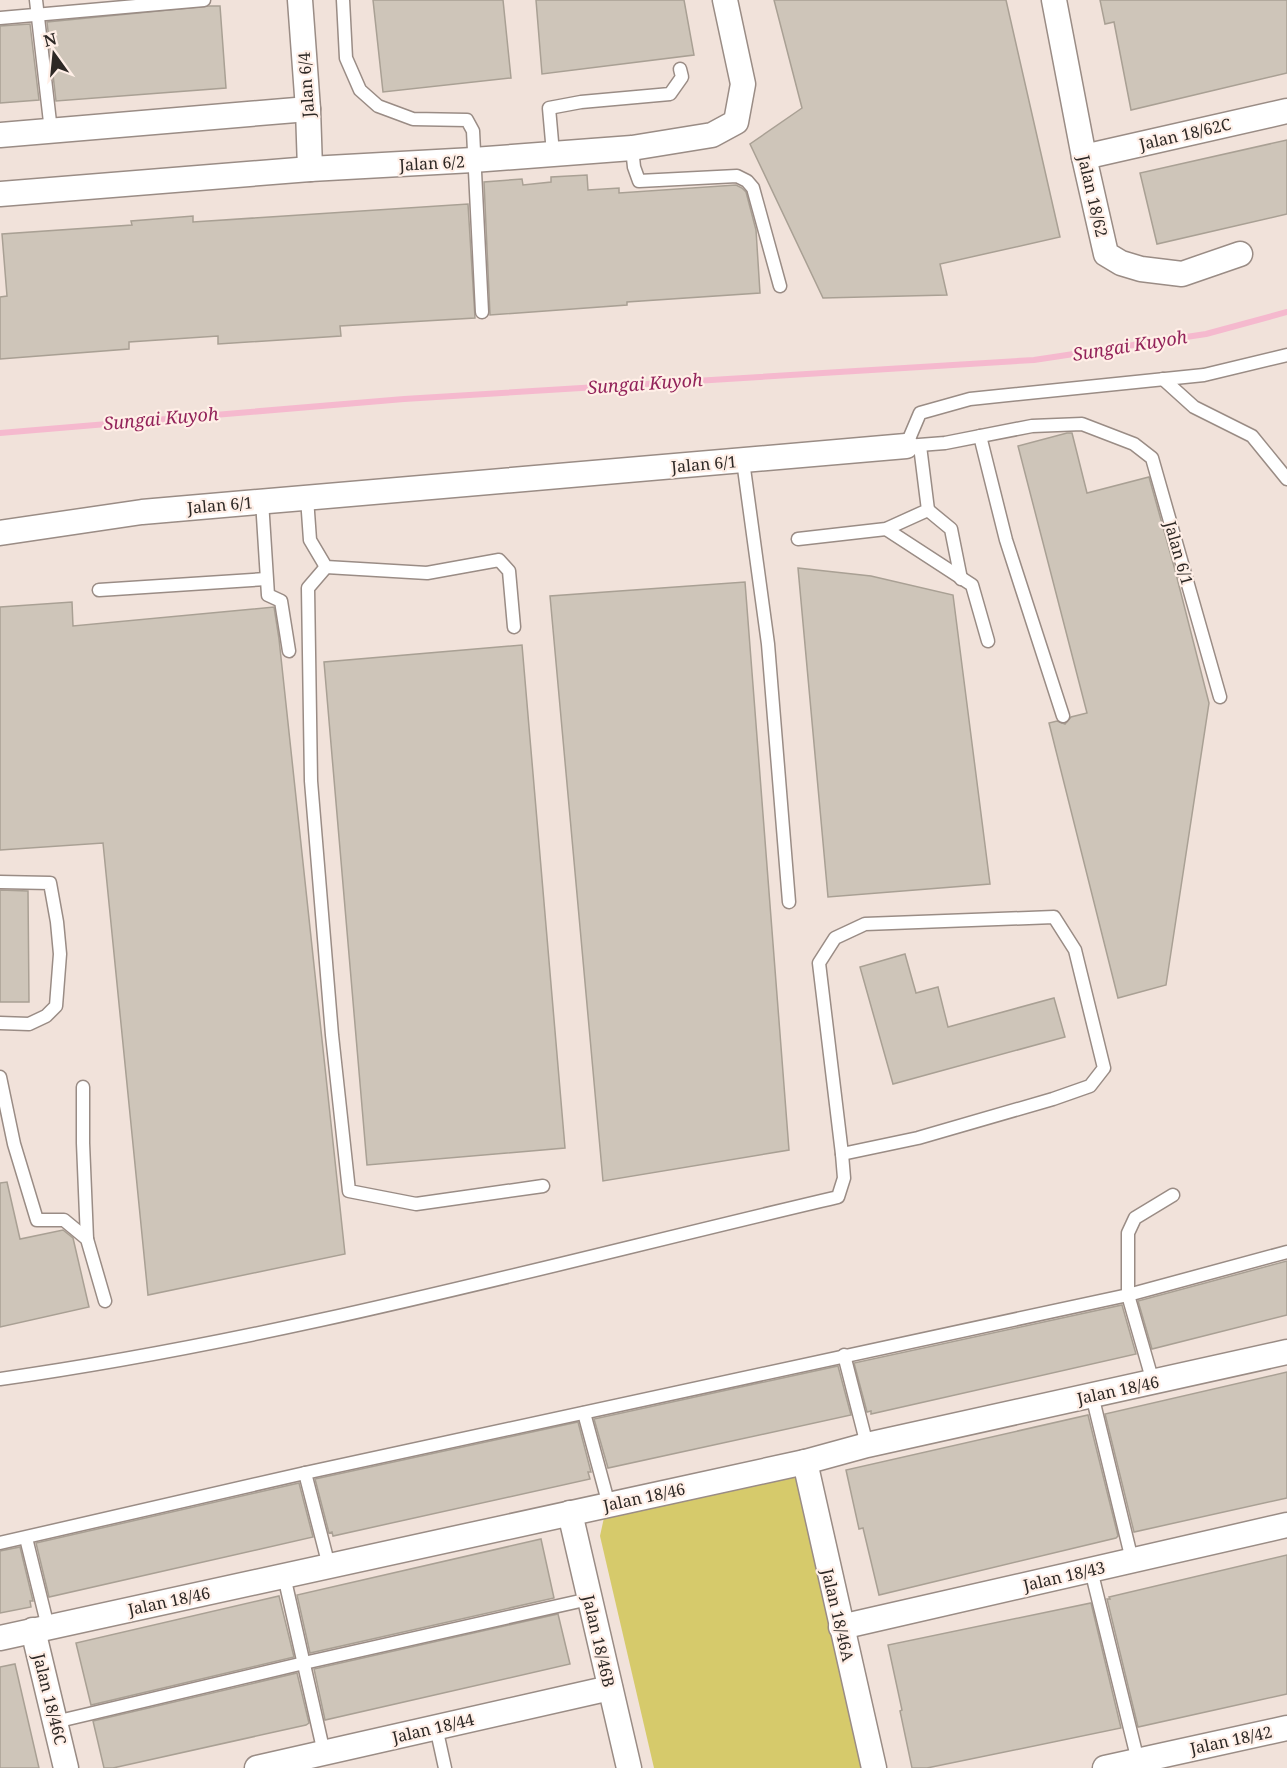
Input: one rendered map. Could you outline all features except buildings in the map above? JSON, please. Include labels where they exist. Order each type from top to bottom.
[{"type":"street","name":"Jalan 6/4","points":[[300,0],[310,169]]},
{"type":"street","name":"Jalan 6/2","points":[[0,194],[310,169],[632,148],[712,135],[736,123],[743,84],[725,0]]},
{"type":"street","name":"Jalan 18/62","points":[[1054,0],[1084,157],[1106,254],[1122,263],[1142,269],[1182,274],[1240,254]]},
{"type":"street","points":[[0,135],[308,109]]},
{"type":"street","name":"Jalan 18/62C","points":[[1084,157],[1287,111]]},
{"type":"street","name":"Jalan 6/1","points":[[0,533],[142,512],[913,446]]},
{"type":"street","name":"Jalan 18/46","points":[[0,1638],[805,1462],[867,1445],[1287,1352]]},
{"type":"street","name":"Jalan 18/46A","points":[[805,1462],[874,1768]]},
{"type":"street","name":"Jalan 18/46B","points":[[570,1513],[629,1768]]},
{"type":"street","name":"Jalan 18/43","points":[[841,1627],[1287,1525]]},
{"type":"street","name":"Jalan 18/46C","points":[[40,1629],[66,1768]]},
{"type":"street","name":"Jalan 18/44","points":[[257,1768],[610,1688]]},
{"type":"street","name":"Jalan 18/42","points":[[1105,1768],[1287,1728]]},
{"type":"lane","points":[[36,0],[51,130]]},
{"type":"lane","points":[[0,18],[204,0]]},
{"type":"lane","points":[[343,0],[346,58],[360,90],[378,106],[413,119],[466,120],[473,131],[482,312]]},
{"type":"lane","points":[[553,153],[549,108],[581,102],[670,94],[682,77],[680,69]]},
{"type":"lane","points":[[632,148],[634,167],[639,181],[737,176],[747,181],[753,188],[780,286]]},
{"type":"lane","points":[[961,579],[951,529],[928,510],[913,446],[921,413],[970,399],[1203,375],[1287,355]]},
{"type":"lane","points":[[1163,379],[1194,407],[1251,436],[1287,478]]},
{"type":"lane","name":"Jalan 6/1","points":[[913,446],[1032,426],[1082,424],[1134,444],[1152,458],[1220,697]]},
{"type":"lane","points":[[980,436],[1006,540],[1063,716]]},
{"type":"lane","points":[[743,460],[768,644],[789,902]]},
{"type":"lane","points":[[307,498],[310,540],[326,567]]},
{"type":"lane","points":[[262,501],[268,595],[281,601],[289,651]]},
{"type":"lane","points":[[798,539],[886,529],[928,510]]},
{"type":"lane","points":[[886,529],[972,585],[988,641]]},
{"type":"lane","points":[[326,567],[427,573],[499,560],[509,571],[514,627]]},
{"type":"lane","points":[[326,567],[308,588],[311,781],[332,1035],[349,1191],[416,1204],[543,1186]]},
{"type":"lane","points":[[99,590],[266,579]]},
{"type":"lane","points":[[0,882],[50,883],[60,954],[56,1006],[46,1016],[29,1024],[0,1023]]},
{"type":"lane","points":[[0,1379],[91,1366],[357,1312],[838,1197],[844,1178],[819,963],[835,938],[865,924],[1054,917],[1075,951],[1104,1068],[1090,1086],[918,1138],[842,1154]]},
{"type":"lane","points":[[0,1077],[14,1144],[37,1220],[64,1220],[87,1239]]},
{"type":"lane","points":[[83,1087],[87,1239],[105,1302]]},
{"type":"lane","points":[[1153,1382],[1128,1295],[1128,1233],[1135,1218],[1173,1195]]},
{"type":"lane","points":[[0,1543],[305,1473],[1128,1295],[1287,1252]]},
{"type":"lane","points":[[843,1355],[867,1445]]},
{"type":"lane","points":[[1092,1395],[1132,1560]]},
{"type":"lane","points":[[584,1413],[609,1505]]},
{"type":"lane","points":[[305,1473],[329,1566]]},
{"type":"lane","points":[[26,1538],[40,1629]]},
{"type":"lane","points":[[1091,1570],[1138,1761]]},
{"type":"lane","points":[[284,1576],[324,1753]]},
{"type":"lane","points":[[56,1722],[589,1599]]},
{"type":"lane","points":[[436,1727],[445,1768]]},
{"type":"shaded area","points":[[781,1472],[801,1481],[866,1768],[654,1768],[600,1536],[605,1513]]},
{"type":"waterway","name":"Sungai Kuyoh","points":[[0,433],[404,399],[1034,360],[1206,334],[1287,312]]}]
